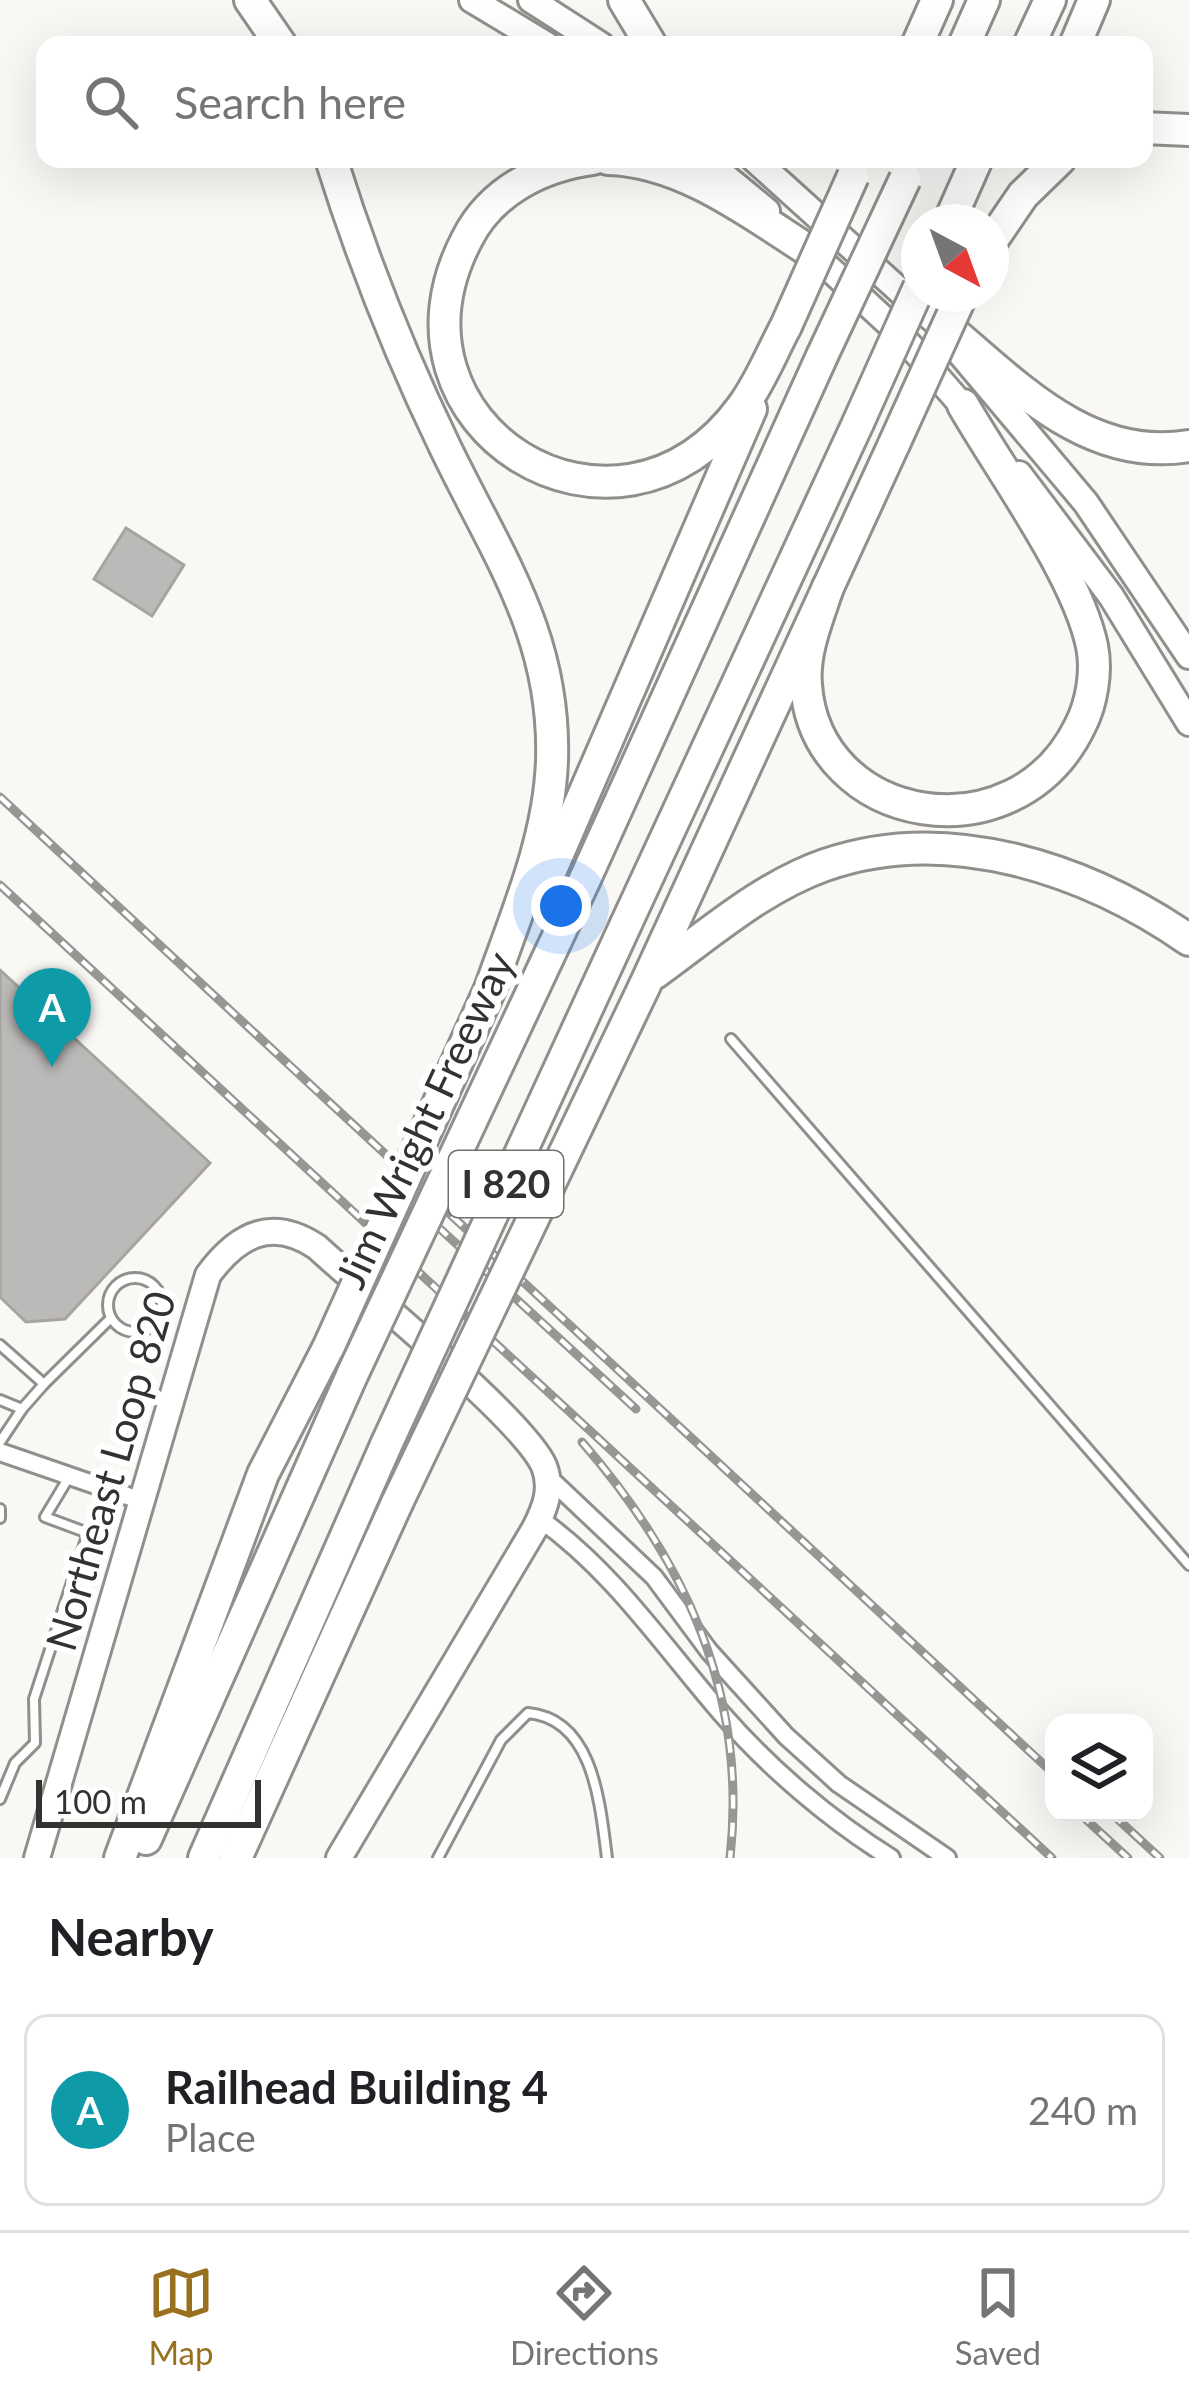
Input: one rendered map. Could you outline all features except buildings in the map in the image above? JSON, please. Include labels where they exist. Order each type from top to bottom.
[{"type":"highway","points":[[250,0],[275,36]]},
{"type":"highway","points":[[624,0],[646,36]]},
{"type":"highway","points":[[916,36],[926,0]]},
{"type":"highway","points":[[919,36],[937,0]]},
{"type":"highway","points":[[968,36],[984,0]]},
{"type":"highway","points":[[1033,36],[1050,0]]},
{"type":"highway","points":[[1079,36],[1094,0]]},
{"type":"highway","points":[[1153,128],[1189,130]]},
{"type":"highway","points":[[335,168],[401,353],[519,587],[537,635],[550,709],[558,821]]},
{"type":"highway","points":[[551,168],[501,196],[472,227],[447,286],[446,352],[452,377],[474,417],[501,444],[540,469],[580,481],[624,483],[651,476],[704,447],[723,429],[744,405],[786,326]]},
{"type":"highway","points":[[658,168],[717,193],[811,252]]},
{"type":"highway","points":[[120,1858],[263,1474],[328,1346],[490,989],[558,821],[858,168]]},
{"type":"highway","points":[[957,204],[973,168]]},
{"type":"highway","points":[[1004,204],[1020,168]]},
{"type":"highway","points":[[1009,216],[1051,168]]},
{"type":"highway","name":"Jim Wright Freeway","points":[[138,1858],[353,1373],[909,169]]},
{"type":"highway","name":"I 820","points":[[204,1858],[386,1445],[905,312]]},
{"type":"highway","points":[[938,312],[1084,434],[1140,449],[1189,446]]},
{"type":"highway","points":[[236,1858],[397,1503],[647,982],[954,312]]},
{"type":"highway","points":[[828,587],[808,654],[806,685],[823,735],[868,786],[919,809],[972,810],[1022,793],[1055,767],[1085,716],[1093,651],[1069,588],[963,405]]},
{"type":"highway","points":[[647,982],[763,896],[824,865],[922,846],[1014,860],[1077,878],[1111,891],[1189,940]]},
{"type":"main road","points":[[472,0],[533,36]]},
{"type":"main road","points":[[531,0],[587,36]]},
{"type":"main road","points":[[714,168],[899,333],[963,405],[1111,596],[1189,723]]},
{"type":"main road","points":[[765,168],[901,281]]},
{"type":"main road","points":[[930,312],[1086,502],[1189,656]]},
{"type":"main road","name":"Northeast Loop 820","points":[[37,1858],[208,1275],[238,1242],[255,1232],[283,1229],[317,1246],[492,1407],[536,1453],[546,1475]]},
{"type":"main road","points":[[339,1858],[539,1519],[546,1505],[546,1475]]},
{"type":"street","points":[[0,1452],[142,1501]]},
{"type":"street","points":[[546,1475],[654,1577],[729,1675],[839,1784],[947,1858]]},
{"type":"street","points":[[539,1519],[590,1558],[706,1694],[783,1774],[891,1858]]},
{"type":"street","points":[[706,1694],[729,1675]]},
{"type":"lane","points":[[731,1039],[1189,1565]]},
{"type":"lane","points":[[0,1442],[44,1384],[111,1318],[111,1293],[124,1281],[141,1279],[161,1295],[157,1322],[142,1332],[124,1330],[111,1318]]},
{"type":"lane","points":[[0,1345],[44,1384]]},
{"type":"lane","points":[[0,1400],[22,1409]]},
{"type":"lane","points":[[0,1799],[15,1762],[35,1744],[34,1699],[88,1533],[45,1517],[70,1476]]},
{"type":"lane","points":[[437,1858],[501,1740],[528,1713],[551,1715],[578,1739],[600,1804],[607,1858]]},
{"type":"railway","points":[[0,797],[1045,1766]]},
{"type":"railway","points":[[0,885],[1052,1858]]},
{"type":"railway","points":[[437,1226],[636,1409]]},
{"type":"railway","points":[[582,1442],[652,1535],[702,1634],[719,1686],[729,1741],[730,1858]]},
{"type":"railway","points":[[1089,1822],[1128,1858]]},
{"type":"railway","points":[[1121,1822],[1160,1858]]},
{"type":"place","name":"Railhead Building 4","points":[[52,1067]]}]
